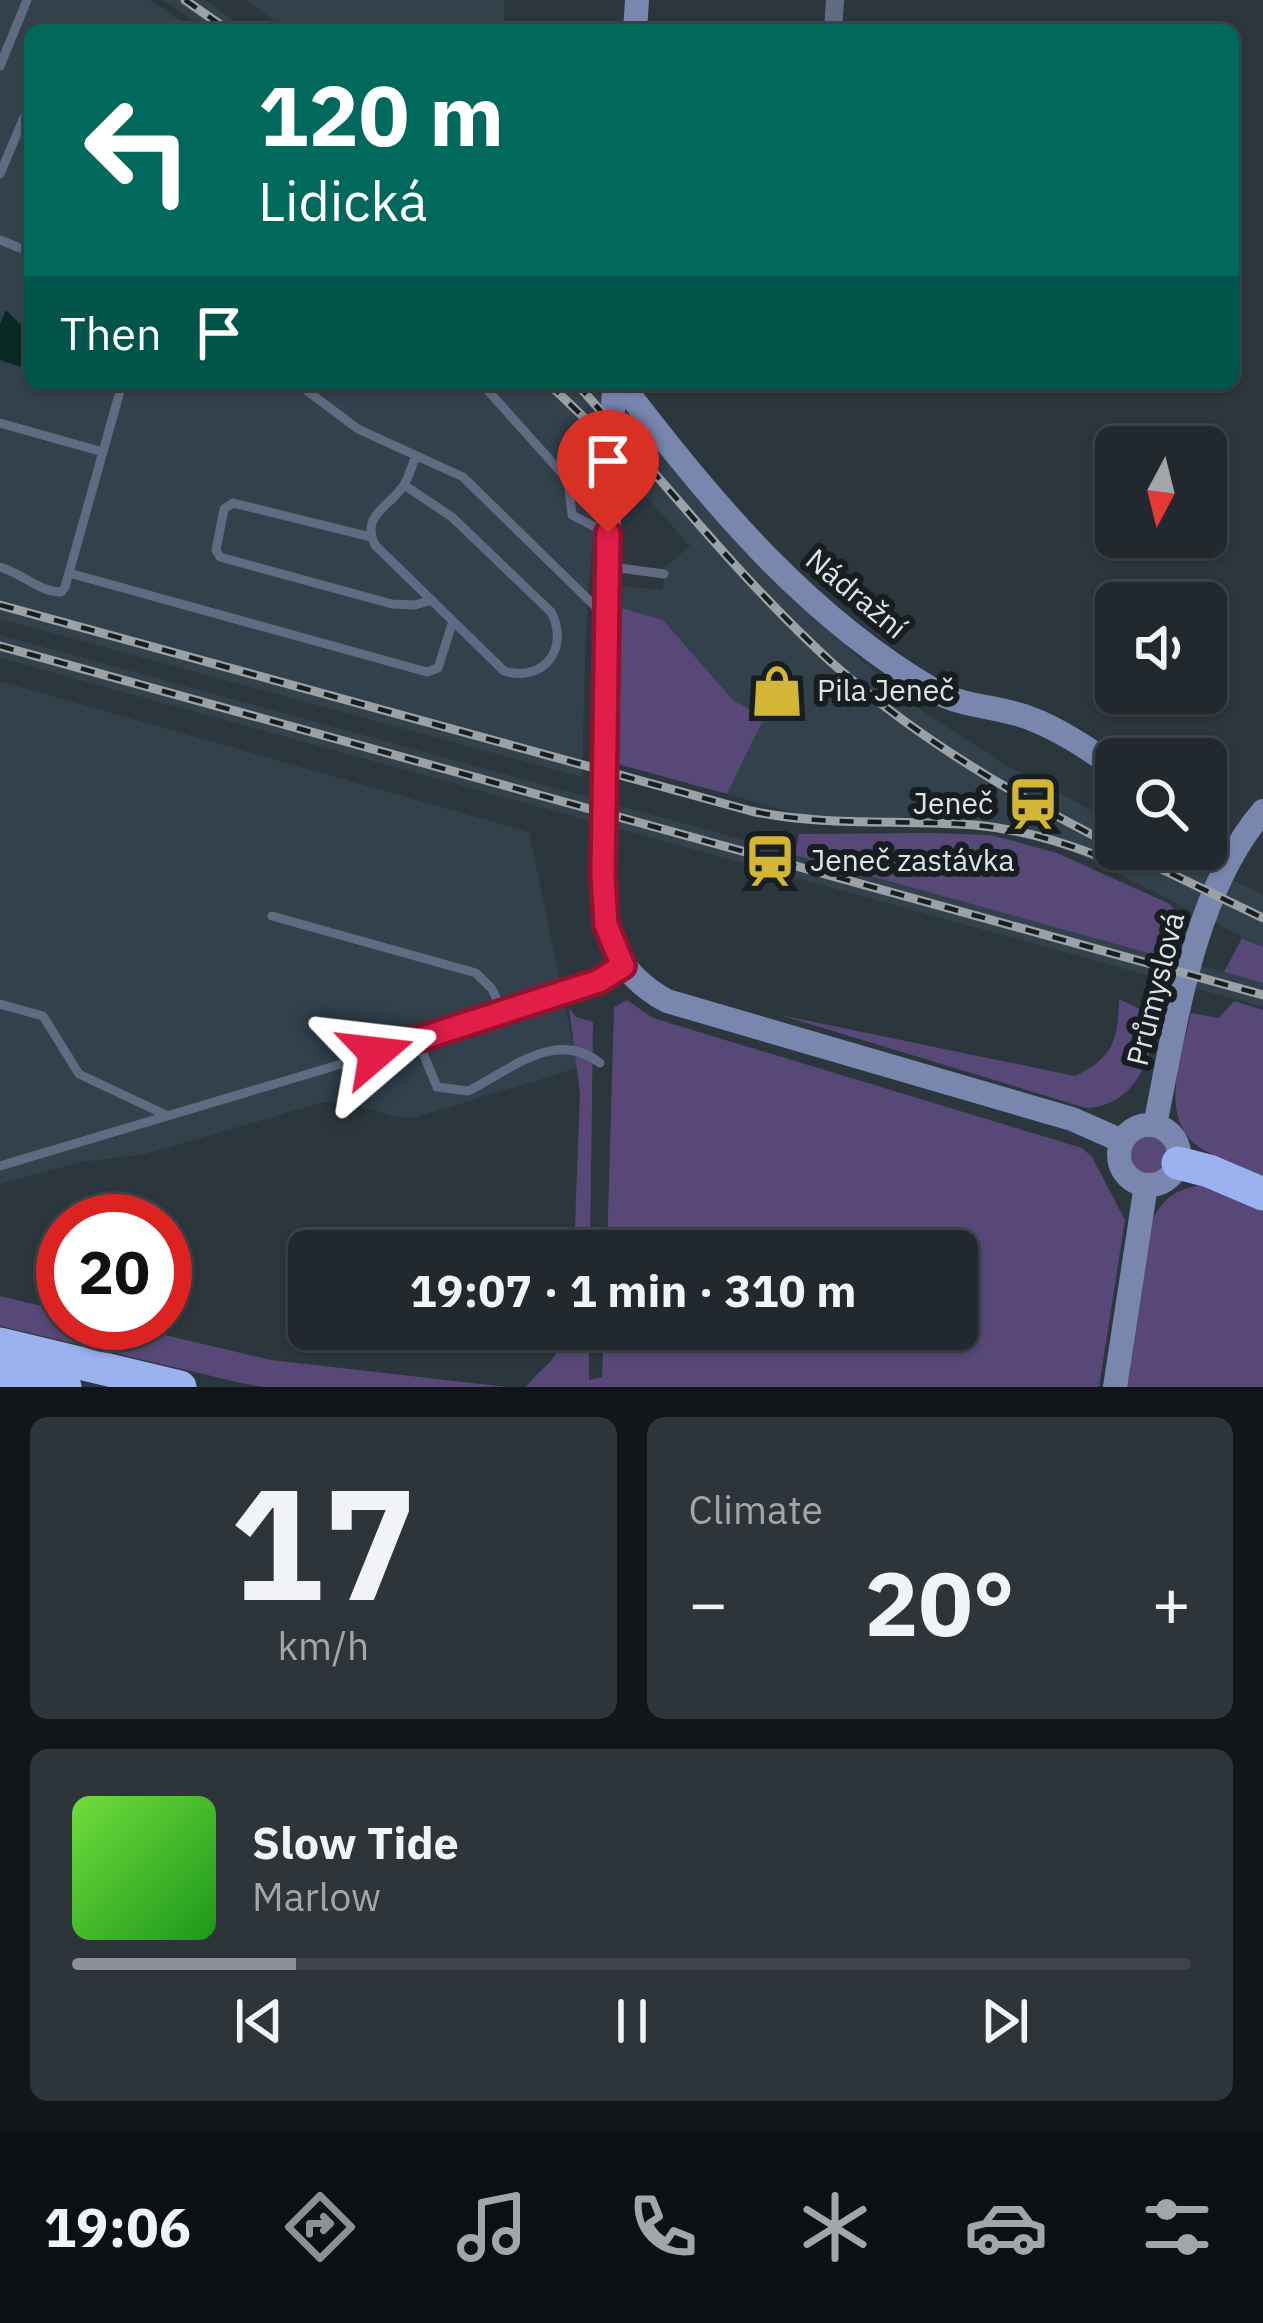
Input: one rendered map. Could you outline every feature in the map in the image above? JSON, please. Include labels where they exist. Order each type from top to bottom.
[{"type":"highway","points":[[1178,1163],[1263,1194]]},
{"type":"highway","points":[[0,1344],[180,1387]]},
{"type":"highway","points":[[0,1371],[65,1387]]},
{"type":"street","points":[[614,390],[603,876],[606,925],[623,966],[667,1001],[1072,1119],[1122,1141]]},
{"type":"street","name":"Nádražní","points":[[622,390],[742,530],[861,642],[950,706],[1031,718],[1095,756]]},
{"type":"street","name":"Průmyslová","points":[[1155,1125],[1205,914],[1229,859],[1263,811]]},
{"type":"street","points":[[1155,1125],[1173,1136],[1178,1163],[1163,1182],[1146,1185],[1130,1179],[1120,1166],[1122,1141],[1132,1130],[1155,1125]]},
{"type":"street","points":[[1115,1387],[1146,1185]]},
{"type":"lane","points":[[0,66],[27,0]]},
{"type":"lane","points":[[0,174],[24,117]]},
{"type":"lane","points":[[0,567],[55,592],[65,587],[120,390]]},
{"type":"lane","points":[[306,390],[358,429],[463,476],[606,617]]},
{"type":"lane","points":[[487,390],[568,480],[572,514],[608,533]]},
{"type":"lane","points":[[0,423],[103,452]]},
{"type":"lane","points":[[370,537],[372,519],[404,485],[416,456]]},
{"type":"lane","points":[[404,485],[452,517],[550,612],[557,623],[557,649],[550,663],[535,672],[504,671],[370,537],[233,503],[224,509],[216,550],[220,557],[392,604],[432,600]]},
{"type":"lane","points":[[607,566],[664,574]]},
{"type":"lane","points":[[69,573],[427,672],[438,668],[453,621]]},
{"type":"lane","points":[[272,916],[476,973],[492,988],[503,1013]]},
{"type":"lane","points":[[0,1166],[418,1041],[610,976],[623,966]]},
{"type":"lane","points":[[0,1004],[43,1016],[79,1074],[168,1116]]},
{"type":"lane","points":[[418,1041],[437,1087],[453,1092],[468,1091],[553,1047],[586,1052],[600,1063]]},
{"type":"shaded area","points":[[0,0],[150,0],[185,24],[24,24],[24,390],[596,390],[630,432],[641,428],[765,566],[862,661],[927,714],[1002,763],[1095,812],[1095,862],[1019,824],[805,816],[727,794],[764,718],[733,700],[663,620],[618,607],[621,586],[663,590],[665,567],[690,546],[600,444],[586,626],[582,777],[0,619]]},
{"type":"shaded area","points":[[163,0],[205,0],[239,24],[200,24]]},
{"type":"shaded area","points":[[246,0],[504,0],[504,24],[280,24]]},
{"type":"shaded area","points":[[6,310],[24,328],[24,368],[0,360],[0,324]]},
{"type":"shaded area","points":[[618,607],[663,620],[733,700],[764,718],[727,794],[614,763]]},
{"type":"shaded area","points":[[0,635],[1263,983],[1263,1007],[0,658]]},
{"type":"shaded area","points":[[0,681],[529,832],[578,1068],[413,1118],[353,1103],[324,1102],[146,1154],[81,1162],[0,1184]]},
{"type":"shaded area","points":[[799,834],[991,835],[1057,853],[1170,904],[1181,920],[1170,959],[795,855]]},
{"type":"shaded area","points":[[1110,870],[1211,870],[1263,895],[1263,947]]},
{"type":"shaded area","points":[[1242,938],[1263,947],[1263,983],[1224,972]]},
{"type":"shaded area","points":[[1119,999],[1156,1017],[1150,1049],[1129,1090],[1103,1105],[1086,1108],[780,1015],[1075,1076],[1098,1062],[1111,1046]]},
{"type":"shaded area","points":[[627,1000],[653,1018],[1082,1148],[1092,1157],[1125,1220],[1099,1387],[526,1387],[558,1350],[589,1350],[589,1380],[602,1377],[603,1350],[978,1350],[978,1230],[608,1230],[614,1007]]},
{"type":"shaded area","points":[[1234,1001],[1263,1010],[1263,1181],[1188,1137],[1176,1104],[1178,1067],[1191,1013],[1219,1018]]},
{"type":"shaded area","points":[[569,1008],[576,1017],[593,1022],[590,1230],[575,1230],[580,1094]]},
{"type":"shaded area","points":[[1149,1137],[1162,1143],[1168,1156],[1162,1169],[1149,1175],[1136,1169],[1130,1156],[1136,1143]]},
{"type":"shaded area","points":[[1204,1185],[1231,1192],[1263,1211],[1263,1387],[1126,1387],[1148,1230],[1169,1198]]},
{"type":"shaded area","points":[[0,1296],[36,1305],[36,1335],[0,1326]]},
{"type":"shaded area","points":[[192,1341],[271,1360],[507,1387],[263,1387],[101,1350],[192,1350]]},
{"type":"railway","points":[[185,0],[219,24]]},
{"type":"railway","points":[[555,390],[597,430]]},
{"type":"railway","points":[[582,390],[732,562],[831,662],[897,716],[968,764],[1095,836]]},
{"type":"railway","points":[[0,605],[751,811],[807,819],[995,827],[1095,855]]},
{"type":"railway","points":[[0,646],[1263,995]]},
{"type":"railway","points":[[1164,870],[1263,918]]},
{"type":"place","name":"Pila Jeneč","points":[[777,691]]},
{"type":"place","name":"Jeneč","points":[[1033,804]]},
{"type":"place","name":"Jeneč zastávka","points":[[770,861]]},
{"type":"route","points":[[376,1053],[599,981],[623,966],[606,925],[603,876],[608,533]]}]
